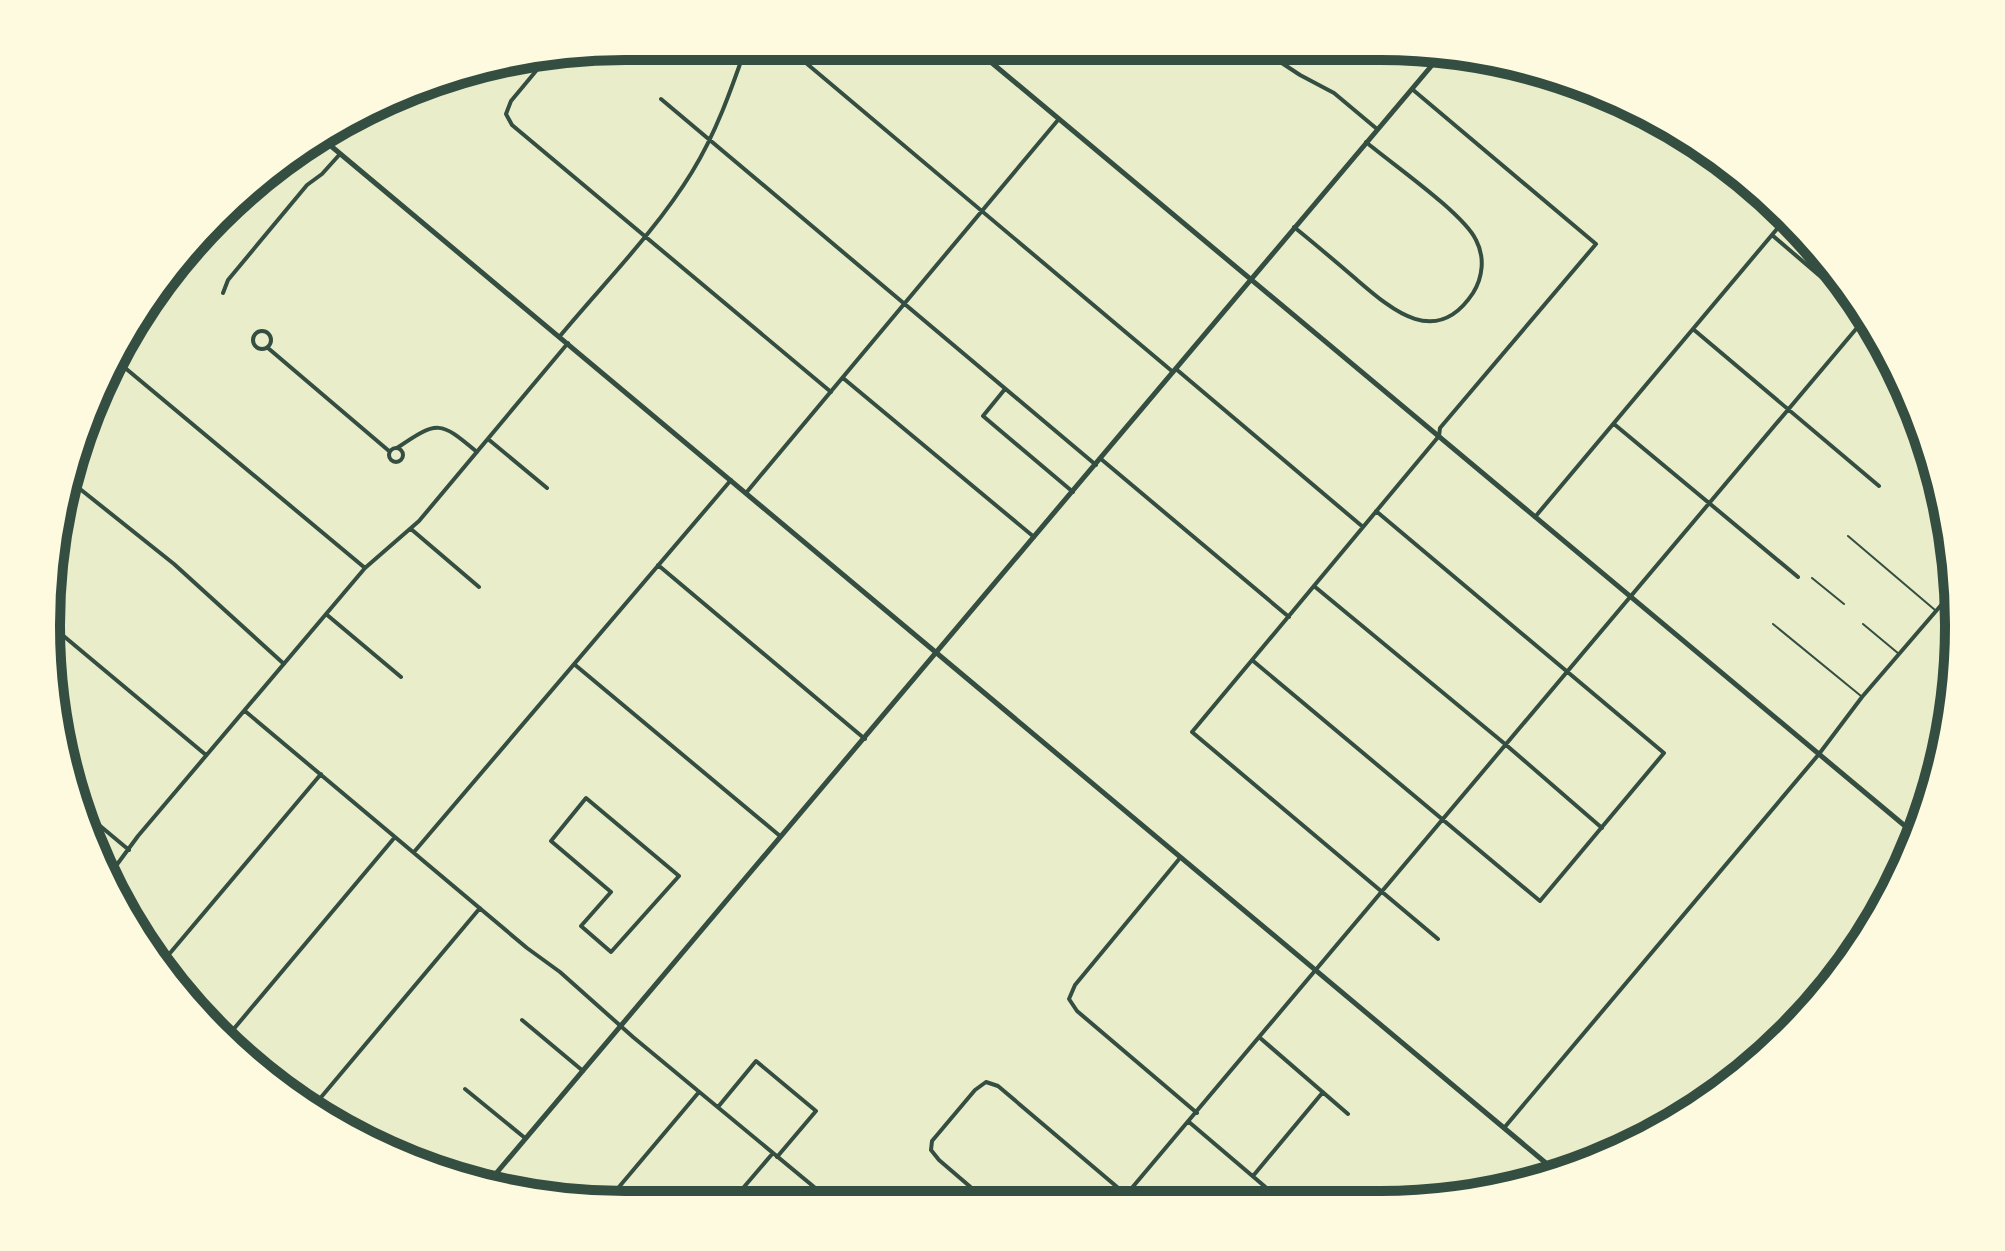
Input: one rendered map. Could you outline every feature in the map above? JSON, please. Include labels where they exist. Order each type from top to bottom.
[{"type":"street","points":[[560,336],[668,208],[693,171],[724,111],[742,60]]},
{"type":"street","points":[[802,60],[1363,527]]},
{"type":"street","points":[[988,60],[1907,828]]},
{"type":"street","points":[[1277,60],[1334,93],[1377,129]]},
{"type":"street","points":[[495,1175],[1434,63]]},
{"type":"street","points":[[539,67],[511,101],[506,114],[512,125],[831,392]]},
{"type":"street","points":[[1412,89],[1596,244],[1440,428],[1439,436],[1192,732],[1438,939]]},
{"type":"street","points":[[661,99],[1096,465]]},
{"type":"street","points":[[746,493],[1058,120]]},
{"type":"street","points":[[1294,227],[1385,303],[1410,318],[1432,322],[1449,316],[1464,304],[1477,286],[1481,274],[1477,240],[1461,220],[1366,142]]},
{"type":"street","points":[[329,144],[1548,1165]]},
{"type":"street","points":[[223,293],[228,280],[297,197],[340,154]]},
{"type":"street","points":[[1535,517],[1779,226]]},
{"type":"street","points":[[1772,235],[1833,287]]},
{"type":"street","points":[[1130,1191],[1859,326]]},
{"type":"street","points":[[1693,329],[1879,486]]},
{"type":"street","points":[[268,348],[272,340],[270,335],[262,330],[257,332],[253,338],[258,349],[268,348],[389,451],[391,460],[400,461],[403,454],[397,448]]},
{"type":"street","points":[[115,868],[365,568],[411,529],[568,343]]},
{"type":"street","points":[[123,366],[365,568]]},
{"type":"street","points":[[843,378],[1034,537]]},
{"type":"street","points":[[1005,389],[983,416],[1073,492]]},
{"type":"street","points":[[1614,424],[1798,577]]},
{"type":"street","points":[[389,451],[420,432],[440,427],[451,430],[477,452]]},
{"type":"street","points":[[488,439],[547,488]]},
{"type":"street","points":[[1101,459],[1289,617]]},
{"type":"street","points":[[414,852],[731,480]]},
{"type":"street","points":[[77,487],[174,564],[284,664]]},
{"type":"street","points":[[1252,660],[1540,901],[1602,828],[1664,753],[1376,511]]},
{"type":"street","points":[[411,529],[479,587]]},
{"type":"street","points":[[658,565],[865,739]]},
{"type":"street","points":[[1314,586],[1602,828]]},
{"type":"street","points":[[1504,1128],[1944,602]]},
{"type":"street","points":[[326,614],[401,677]]},
{"type":"street","points":[[60,633],[206,755]]},
{"type":"street","points":[[574,664],[781,838]]},
{"type":"street","points":[[245,711],[819,1191]]},
{"type":"street","points":[[167,957],[321,774]]},
{"type":"street","points":[[586,798],[679,876],[611,952],[581,926],[611,892],[551,841],[586,798]]},
{"type":"street","points":[[96,822],[129,850]]},
{"type":"street","points":[[232,1031],[395,837]]},
{"type":"street","points":[[1180,858],[1075,985],[1069,999],[1077,1011],[1197,1113]]},
{"type":"street","points":[[318,1100],[480,908]]},
{"type":"street","points":[[522,1020],[583,1071]]},
{"type":"street","points":[[1259,1037],[1348,1114]]},
{"type":"street","points":[[718,1108],[756,1061],[816,1111],[741,1191]]},
{"type":"street","points":[[975,1191],[931,1150],[932,1141],[975,1090],[986,1082],[998,1086],[1122,1191]]},
{"type":"street","points":[[465,1089],[526,1139]]},
{"type":"street","points":[[616,1191],[699,1092]]},
{"type":"street","points":[[1253,1176],[1323,1092]]},
{"type":"street","points":[[1189,1122],[1270,1191]]},
{"type":"lane","points":[[1848,536],[1936,612]]},
{"type":"lane","points":[[1812,578],[1844,604]]},
{"type":"lane","points":[[1773,624],[1862,697]]},
{"type":"lane","points":[[1863,624],[1899,655]]}]
